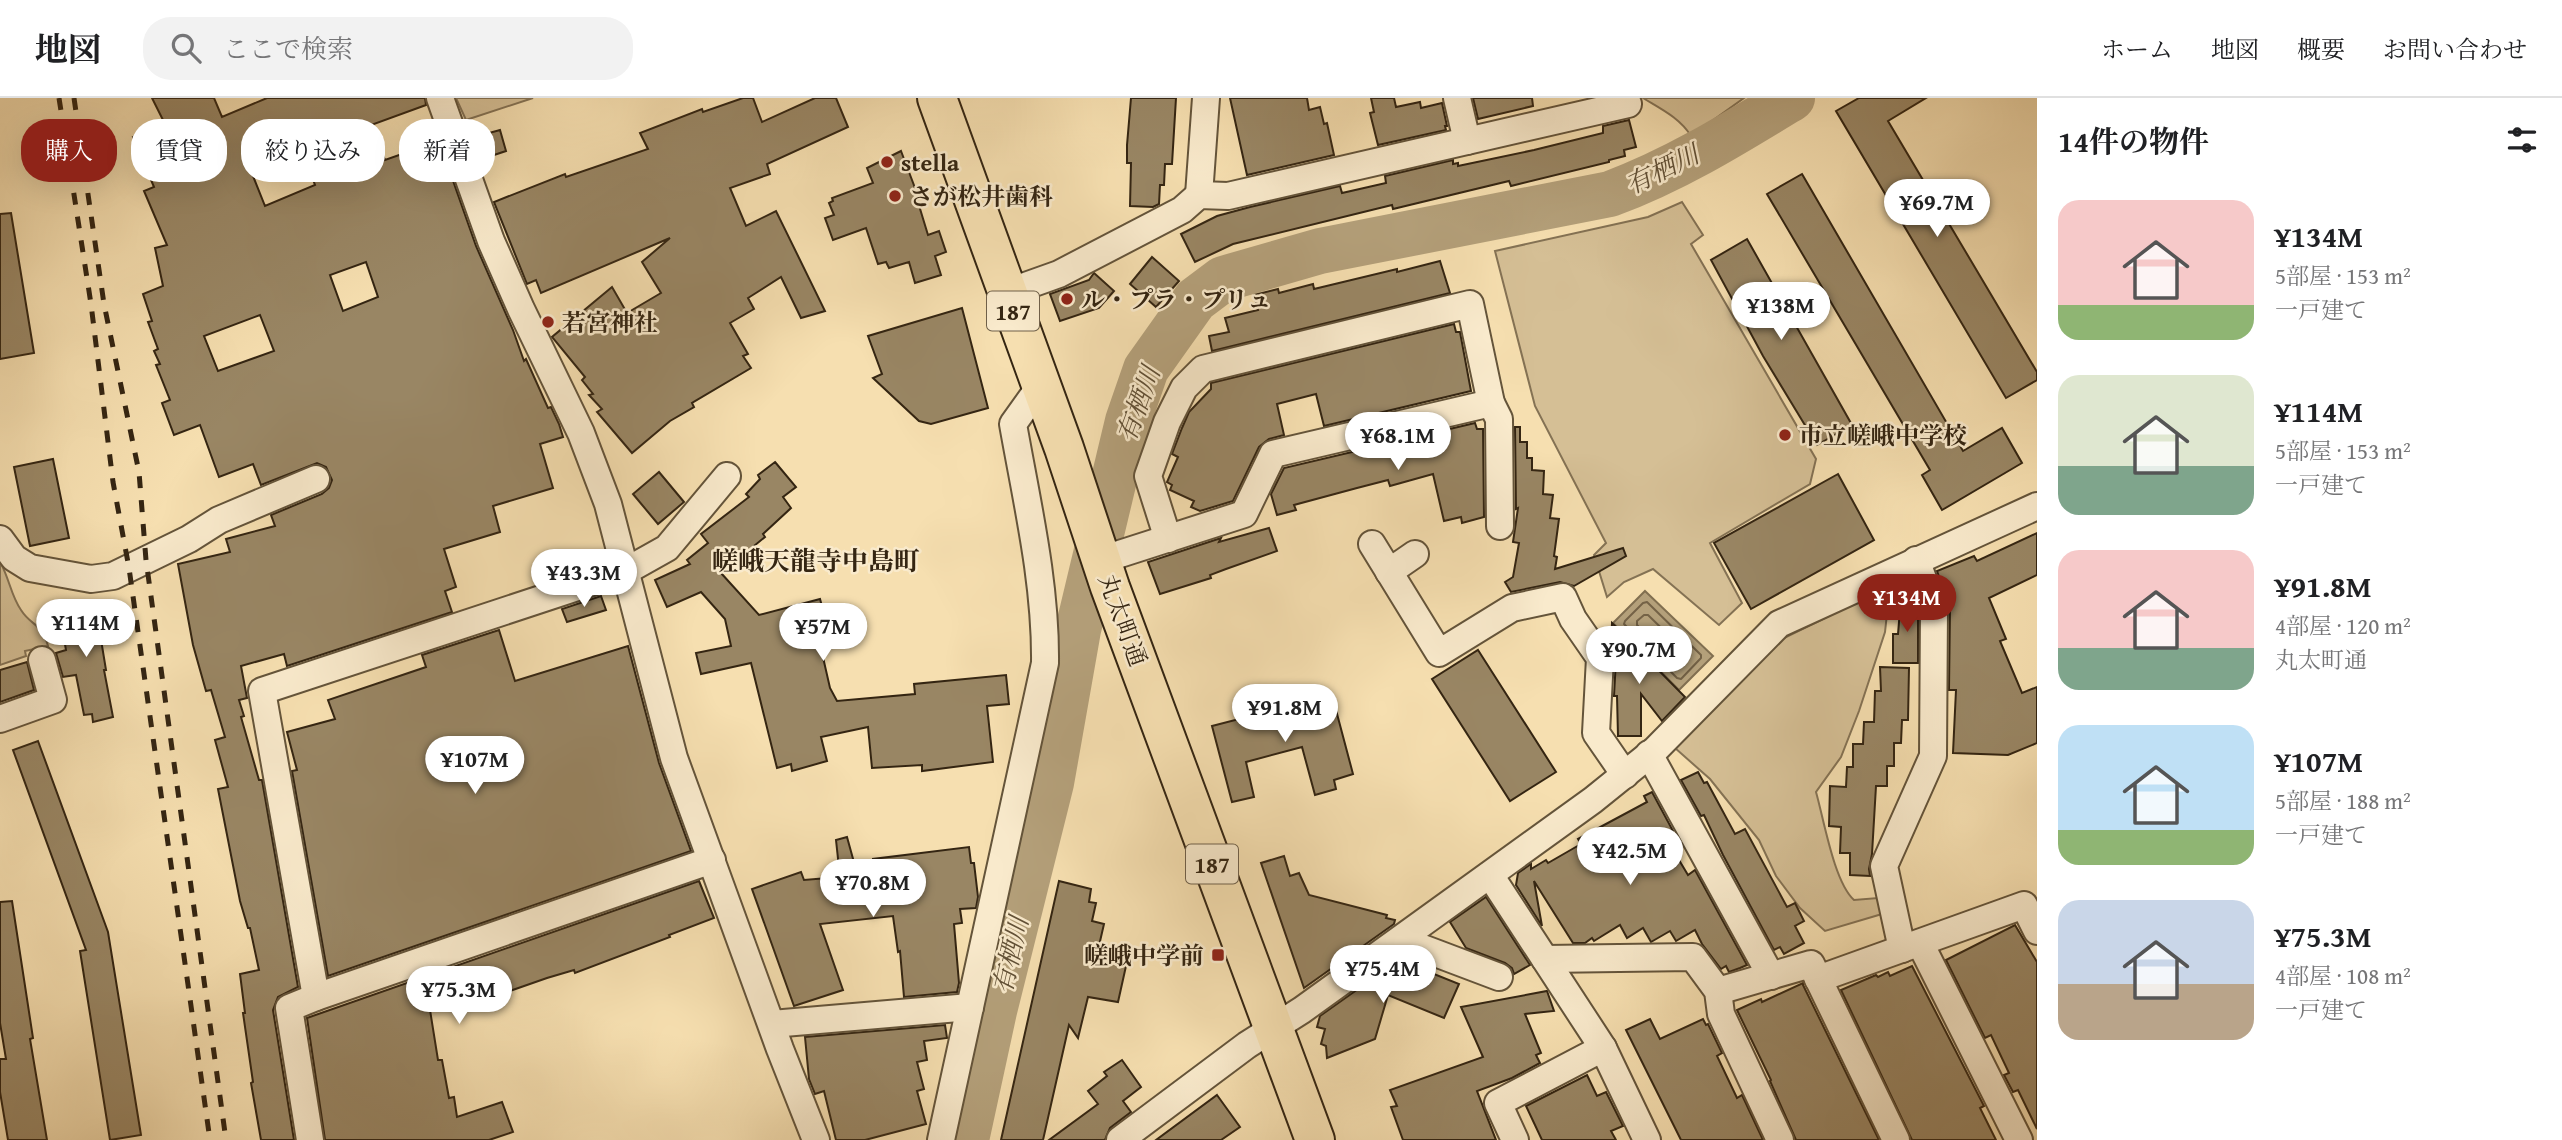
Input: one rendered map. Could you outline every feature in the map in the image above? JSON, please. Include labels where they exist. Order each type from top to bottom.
[{"type":"main road","name":"丸太町通","points":[[937,98],[1089,524],[1110,567],[1315,1140]]},
{"type":"street","points":[[440,98],[491,241],[582,433],[608,505],[674,758],[816,1140]]},
{"type":"street","points":[[1199,195],[1206,98]]},
{"type":"street","points":[[1457,98],[1467,141]]},
{"type":"street","points":[[1006,293],[1059,274],[1182,210],[1199,195],[1228,196],[1467,141],[1578,107],[1628,104]]},
{"type":"street","points":[[1168,539],[1148,476],[1167,422],[1184,388],[1203,369],[1470,303],[1491,403],[1499,419],[1500,526]]},
{"type":"street","points":[[941,1140],[1045,663],[1042,600],[1013,424],[1041,385]]},
{"type":"street","points":[[1110,567],[1168,539],[1244,514],[1273,454],[1491,403]]},
{"type":"street","points":[[316,997],[262,691],[626,572],[667,548],[727,477]]},
{"type":"street","points":[[0,539],[14,558],[30,568],[91,579],[113,576],[189,539],[219,520],[316,479]]},
{"type":"street","points":[[1120,1140],[1247,1045],[1401,940],[1625,775],[1650,754],[1779,624],[2037,506]]},
{"type":"street","points":[[1372,544],[1439,653],[1512,608],[1563,597],[1573,619],[1600,658],[1596,733],[1625,775]]},
{"type":"street","points":[[1389,572],[1415,554]]},
{"type":"street","points":[[1916,560],[1934,608],[1933,756],[1884,866],[1911,946],[2020,1140]]},
{"type":"street","points":[[0,719],[53,700],[42,660]]},
{"type":"street","points":[[1650,754],[1771,976]]},
{"type":"street","points":[[310,1140],[289,1008],[712,860]]},
{"type":"street","points":[[1490,875],[1603,1048],[1647,1140]]},
{"type":"street","points":[[1818,979],[2024,905],[2037,931]]},
{"type":"street","points":[[1401,940],[1499,976]]},
{"type":"street","points":[[1545,959],[1693,957],[1718,991],[1721,1014],[1780,1140]]},
{"type":"street","points":[[1718,991],[1811,964],[1896,1140]]},
{"type":"street","points":[[772,1024],[970,1007]]},
{"type":"street","points":[[1515,1140],[1498,1103],[1603,1048]]},
{"type":"shaded area","points":[[456,98],[533,98],[469,119],[466,119]]},
{"type":"shaded area","points":[[1643,98],[1744,98],[1691,136],[1676,119]]},
{"type":"shaded area","points":[[1682,202],[1703,235],[1691,244],[1816,459],[1810,484],[1710,543],[1742,603],[1719,625],[1653,569],[1624,582],[1607,597],[1594,555],[1606,543],[1535,406],[1495,251],[1648,217]]},
{"type":"shaded area","points":[[0,562],[18,605],[43,633],[48,646],[25,651],[26,656],[0,665]]},
{"type":"shaded area","points":[[1890,586],[1885,632],[1859,711],[1841,757],[1816,792],[1835,865],[1847,891],[1854,900],[1878,898],[1882,914],[1825,931],[1800,908],[1776,876],[1759,840],[1710,779],[1675,748],[1780,640]]},
{"type":"water","points":[[1645,591],[1713,656],[1679,690],[1613,623]]},
{"type":"building","points":[[152,98],[214,98],[222,117],[267,98],[425,98],[426,105],[385,120],[241,119],[241,182],[255,182],[265,206],[315,185],[314,182],[385,182],[385,160],[399,155],[399,182],[453,182],[476,246],[524,361],[526,359],[548,408],[551,407],[563,437],[540,444],[553,488],[493,506],[500,532],[444,549],[456,587],[445,591],[452,612],[287,666],[284,654],[241,666],[247,698],[239,700],[244,716],[241,717],[259,780],[262,780],[298,987],[278,997],[273,1010],[294,1140],[261,1140],[251,1083],[240,974],[259,970],[250,928],[240,901],[218,789],[228,787],[215,740],[225,737],[211,690],[206,691],[193,645],[178,564],[230,552],[226,539],[275,526],[271,515],[322,494],[329,488],[332,480],[326,467],[317,463],[261,485],[253,464],[219,477],[200,425],[174,435],[162,403],[170,400],[156,365],[160,364],[154,351],[158,349],[148,322],[152,321],[143,294],[163,286],[155,248],[167,245],[144,191],[154,187],[152,182],[227,182],[227,119],[162,119]],"holes":[[[366,262],[378,297],[343,311],[330,275]],[[260,315],[274,351],[218,371],[204,336]]]},
{"type":"building","points":[[743,98],[753,98],[762,122],[815,98],[836,98],[848,127],[767,164],[770,174],[730,188],[746,226],[776,211],[825,311],[801,318],[781,277],[748,298],[754,309],[730,323],[748,354],[743,356],[751,368],[692,403],[694,407],[670,421],[632,453],[597,412],[602,409],[589,395],[593,394],[582,380],[585,377],[552,337],[612,287],[627,313],[661,293],[642,262],[670,238],[541,293],[536,280],[527,284],[494,202],[565,174],[566,177],[648,149],[640,133],[702,109],[703,112]]},
{"type":"building","points":[[1131,98],[1176,98],[1172,164],[1165,164],[1164,185],[1160,185],[1159,204],[1153,207],[1130,206],[1131,163],[1127,163],[1127,145]]},
{"type":"building","points":[[1230,98],[1307,98],[1309,110],[1320,107],[1324,124],[1327,123],[1334,155],[1247,175]]},
{"type":"building","points":[[1371,98],[1394,98],[1396,107],[1420,102],[1421,108],[1442,103],[1446,130],[1378,145],[1370,113],[1374,112]]},
{"type":"building","points":[[1473,98],[1532,98],[1533,106],[1478,119]]},
{"type":"building","points":[[1859,98],[1926,98],[1888,121],[2037,372],[2037,380],[2006,398],[1836,111]]},
{"type":"building","points":[[1629,120],[1636,147],[1624,150],[1625,156],[1609,162],[1511,186],[1509,181],[1393,209],[1392,205],[1233,244],[1195,262],[1181,234],[1217,216],[1250,207],[1340,186],[1342,193],[1386,183],[1385,176],[1453,160],[1453,164],[1458,163],[1458,166],[1534,150],[1603,133],[1603,126]]},
{"type":"building","points":[[500,130],[506,151],[495,155],[495,131]]},
{"type":"building","points":[[901,151],[928,235],[939,231],[946,252],[935,256],[941,275],[915,283],[909,262],[889,268],[886,262],[878,264],[866,228],[833,240],[825,218],[834,215],[829,203],[833,201],[832,198],[873,183],[867,168]]},
{"type":"building","points":[[1802,174],[1963,451],[2002,428],[2022,463],[1942,510],[1922,475],[1930,470],[1767,194]]},
{"type":"building","points":[[11,213],[34,353],[0,359],[0,214]]},
{"type":"building","points":[[1747,239],[1852,425],[1817,445],[1763,356],[1711,260]]},
{"type":"building","points":[[1152,257],[1179,281],[1156,307],[1130,284]]},
{"type":"building","points":[[1440,261],[1450,293],[1212,351],[1209,336],[1229,332],[1225,318],[1258,310],[1254,295],[1278,289],[1279,293],[1313,284],[1314,289]]},
{"type":"building","points":[[1094,273],[1114,291],[1099,308],[1060,321],[1050,294],[1089,280]]},
{"type":"building","points":[[962,308],[988,408],[931,424],[919,421],[873,378],[882,374],[868,336]]},
{"type":"building","points":[[1454,324],[1456,332],[1460,332],[1471,391],[1324,426],[1316,394],[1277,404],[1284,435],[1269,439],[1259,447],[1233,501],[1200,511],[1191,507],[1194,501],[1170,490],[1172,485],[1167,482],[1178,457],[1172,454],[1189,412],[1211,389],[1211,383]]},
{"type":"building","points":[[1475,423],[1477,429],[1483,429],[1484,517],[1462,523],[1461,517],[1444,521],[1433,474],[1390,486],[1388,480],[1357,488],[1294,505],[1296,510],[1277,515],[1271,494],[1284,468]]},
{"type":"building","points":[[1515,427],[1520,427],[1520,442],[1527,442],[1527,458],[1532,458],[1532,470],[1544,471],[1543,494],[1553,495],[1550,518],[1559,519],[1555,569],[1623,548],[1626,556],[1574,586],[1560,582],[1511,592],[1505,582],[1513,577],[1519,543],[1513,542],[1518,508],[1516,509]]},
{"type":"building","points":[[53,459],[69,538],[30,546],[14,467]]},
{"type":"building","points":[[775,462],[796,487],[783,497],[791,508],[763,534],[765,537],[721,573],[759,615],[820,599],[828,628],[817,631],[830,688],[837,701],[915,694],[914,684],[1006,675],[1009,704],[987,706],[993,762],[922,771],[922,765],[872,768],[868,727],[821,737],[827,761],[792,771],[791,764],[777,768],[751,663],[701,674],[696,653],[731,646],[725,619],[701,592],[667,607],[655,580],[690,564],[687,560],[708,543],[701,534],[749,497],[746,494],[760,479],[758,475]]},
{"type":"building","points":[[659,472],[684,502],[658,524],[633,494]]},
{"type":"building","points":[[1838,474],[1874,540],[1751,609],[1714,543]]},
{"type":"building","points":[[1269,528],[1277,551],[1210,575],[1211,578],[1160,594],[1148,562],[1221,538],[1219,542]]},
{"type":"building","points":[[2037,533],[2037,575],[1989,598],[2006,639],[2000,641],[2022,693],[2037,687],[2037,743],[2008,755],[1953,753],[1956,690],[1949,690],[1950,608],[1937,571],[1974,556],[1977,561]]},
{"type":"building","points":[[601,596],[606,610],[567,622],[562,609]]},
{"type":"building","points":[[1901,598],[1913,598],[1918,611],[1918,663],[1893,663],[1893,634],[1898,634]]},
{"type":"building","points":[[95,603],[113,717],[93,722],[92,714],[84,715],[76,675],[63,677],[56,653],[66,650],[59,610]]},
{"type":"building","points":[[1612,623],[1685,697],[1662,721],[1641,694],[1641,736],[1618,736],[1617,696],[1614,696],[1616,659],[1611,646]]},
{"type":"building","points":[[499,630],[515,681],[628,646],[659,763],[691,851],[328,976],[292,771],[297,770],[287,732],[335,719],[328,700],[426,667],[422,655]]},
{"type":"building","points":[[1478,650],[1556,772],[1510,801],[1432,679]]},
{"type":"building","points":[[27,662],[34,690],[0,702],[0,670]]},
{"type":"building","points":[[1880,667],[1909,668],[1908,720],[1902,720],[1901,743],[1894,743],[1894,766],[1887,766],[1887,786],[1876,786],[1870,876],[1850,875],[1850,853],[1840,853],[1841,827],[1829,826],[1830,786],[1846,787],[1847,767],[1853,767],[1853,744],[1863,744],[1864,722],[1874,722],[1875,691],[1881,691]]},
{"type":"building","points":[[1332,695],[1353,774],[1334,780],[1336,789],[1315,795],[1302,747],[1246,762],[1254,797],[1232,802],[1212,726]]},
{"type":"building","points":[[38,741],[108,932],[141,1135],[110,1140],[80,951],[86,950],[13,750]]},
{"type":"building","points":[[1698,772],[1704,783],[1707,782],[1735,834],[1745,829],[1787,907],[1795,903],[1804,921],[1795,926],[1804,943],[1784,954],[1780,947],[1774,950],[1704,815],[1701,816],[1681,780]]},
{"type":"building","points":[[1652,792],[1673,831],[1664,835],[1688,875],[1695,870],[1747,965],[1729,972],[1726,966],[1721,969],[1695,930],[1676,941],[1670,931],[1651,942],[1643,928],[1627,938],[1620,925],[1594,941],[1592,938],[1585,943],[1573,943],[1534,881],[1542,926],[1516,885],[1518,873],[1531,864],[1531,869],[1546,860],[1548,863],[1581,844],[1578,839],[1647,802],[1644,796]]},
{"type":"building","points":[[847,837],[863,895],[875,893],[873,859],[969,847],[978,897],[976,908],[960,909],[962,923],[954,924],[959,983],[957,992],[904,997],[900,951],[898,952],[893,916],[820,924],[843,990],[794,1006],[752,889],[801,872],[804,880],[840,877],[836,840]]},
{"type":"building","points":[[1284,856],[1290,876],[1299,873],[1309,895],[1387,915],[1386,918],[1395,920],[1394,924],[1304,988],[1261,863]]},
{"type":"building","points":[[699,881],[714,918],[575,973],[574,970],[490,998],[489,995],[477,999],[475,994],[430,1010],[438,1060],[442,1060],[449,1098],[454,1097],[457,1117],[502,1102],[513,1132],[489,1140],[325,1140],[307,1018]]},
{"type":"building","points":[[1059,881],[1091,889],[1089,902],[1096,903],[1092,921],[1104,924],[1098,950],[1128,957],[1118,1002],[1088,997],[1078,1038],[1069,1025],[1043,1140],[1001,1140]]},
{"type":"building","points":[[1486,897],[1530,965],[1514,974],[1512,968],[1505,963],[1466,948],[1450,922]]},
{"type":"building","points":[[12,901],[33,1038],[30,1039],[47,1140],[8,1140],[0,1092],[0,1059],[6,1059],[0,1023],[0,902]]},
{"type":"building","points":[[2015,925],[2037,962],[2037,1129],[2018,1090],[2013,1092],[2004,1075],[2009,1073],[1991,1035],[1985,1038],[1946,960]]},
{"type":"building","points":[[1399,960],[1459,984],[1444,1018],[1388,995],[1375,1039],[1327,1058],[1326,1046],[1321,1044],[1325,1029],[1317,1027],[1320,1016]]},
{"type":"building","points":[[1912,966],[1984,1106],[1980,1108],[1996,1140],[1912,1140],[1841,990],[1876,975],[1878,977],[1888,972],[1890,976]]},
{"type":"building","points":[[1803,983],[1879,1140],[1796,1140],[1737,1010]]},
{"type":"building","points":[[1547,991],[1554,1011],[1525,1014],[1541,1053],[1536,1055],[1540,1063],[1512,1078],[1477,1091],[1496,1140],[1403,1140],[1391,1107],[1397,1106],[1390,1090],[1483,1057],[1461,1007]]},
{"type":"building","points":[[1650,1019],[1660,1039],[1703,1019],[1706,1025],[1708,1024],[1722,1053],[1717,1056],[1737,1098],[1742,1095],[1763,1140],[1681,1140],[1626,1030]]},
{"type":"building","points":[[945,1025],[947,1038],[924,1041],[927,1060],[917,1062],[924,1089],[917,1091],[926,1124],[865,1140],[836,1140],[824,1091],[815,1094],[809,1079],[805,1037]]},
{"type":"building","points":[[1122,1060],[1141,1087],[1123,1101],[1131,1112],[1110,1128],[1105,1140],[1049,1140],[1098,1104],[1088,1091],[1107,1076],[1104,1072]]},
{"type":"building","points":[[1587,1075],[1597,1096],[1606,1092],[1623,1126],[1611,1131],[1616,1140],[1542,1140],[1526,1106]]},
{"type":"building","points":[[1217,1095],[1240,1127],[1221,1140],[1156,1140]]},
{"type":"waterway","name":"有栖川","points":[[966,1140],[994,1011],[1051,783],[1078,630],[1128,421],[1146,369],[1195,300],[1223,279],[1320,251],[1610,194],[1681,163],[1792,98]]},
{"type":"railway","points":[[59,98],[91,304],[113,482],[129,568],[210,1140]]},
{"type":"railway","points":[[74,98],[104,304],[139,472],[146,560],[226,1140]]},
{"type":"place","name":"stella","points":[[887,162]]},
{"type":"place","name":"さが松井歯科","points":[[895,196]]},
{"type":"place","name":"ル・プラ・プリュ","points":[[1067,299]]},
{"type":"place","name":"若宮神社","points":[[548,322]]},
{"type":"place","name":"市立嵯峨中学校","points":[[1785,435]]},
{"type":"place","name":"嵯峨中学前","points":[[1218,955]]},
{"type":"district","name":"嵯峨天龍寺中島町","points":[[816,560]]}]
